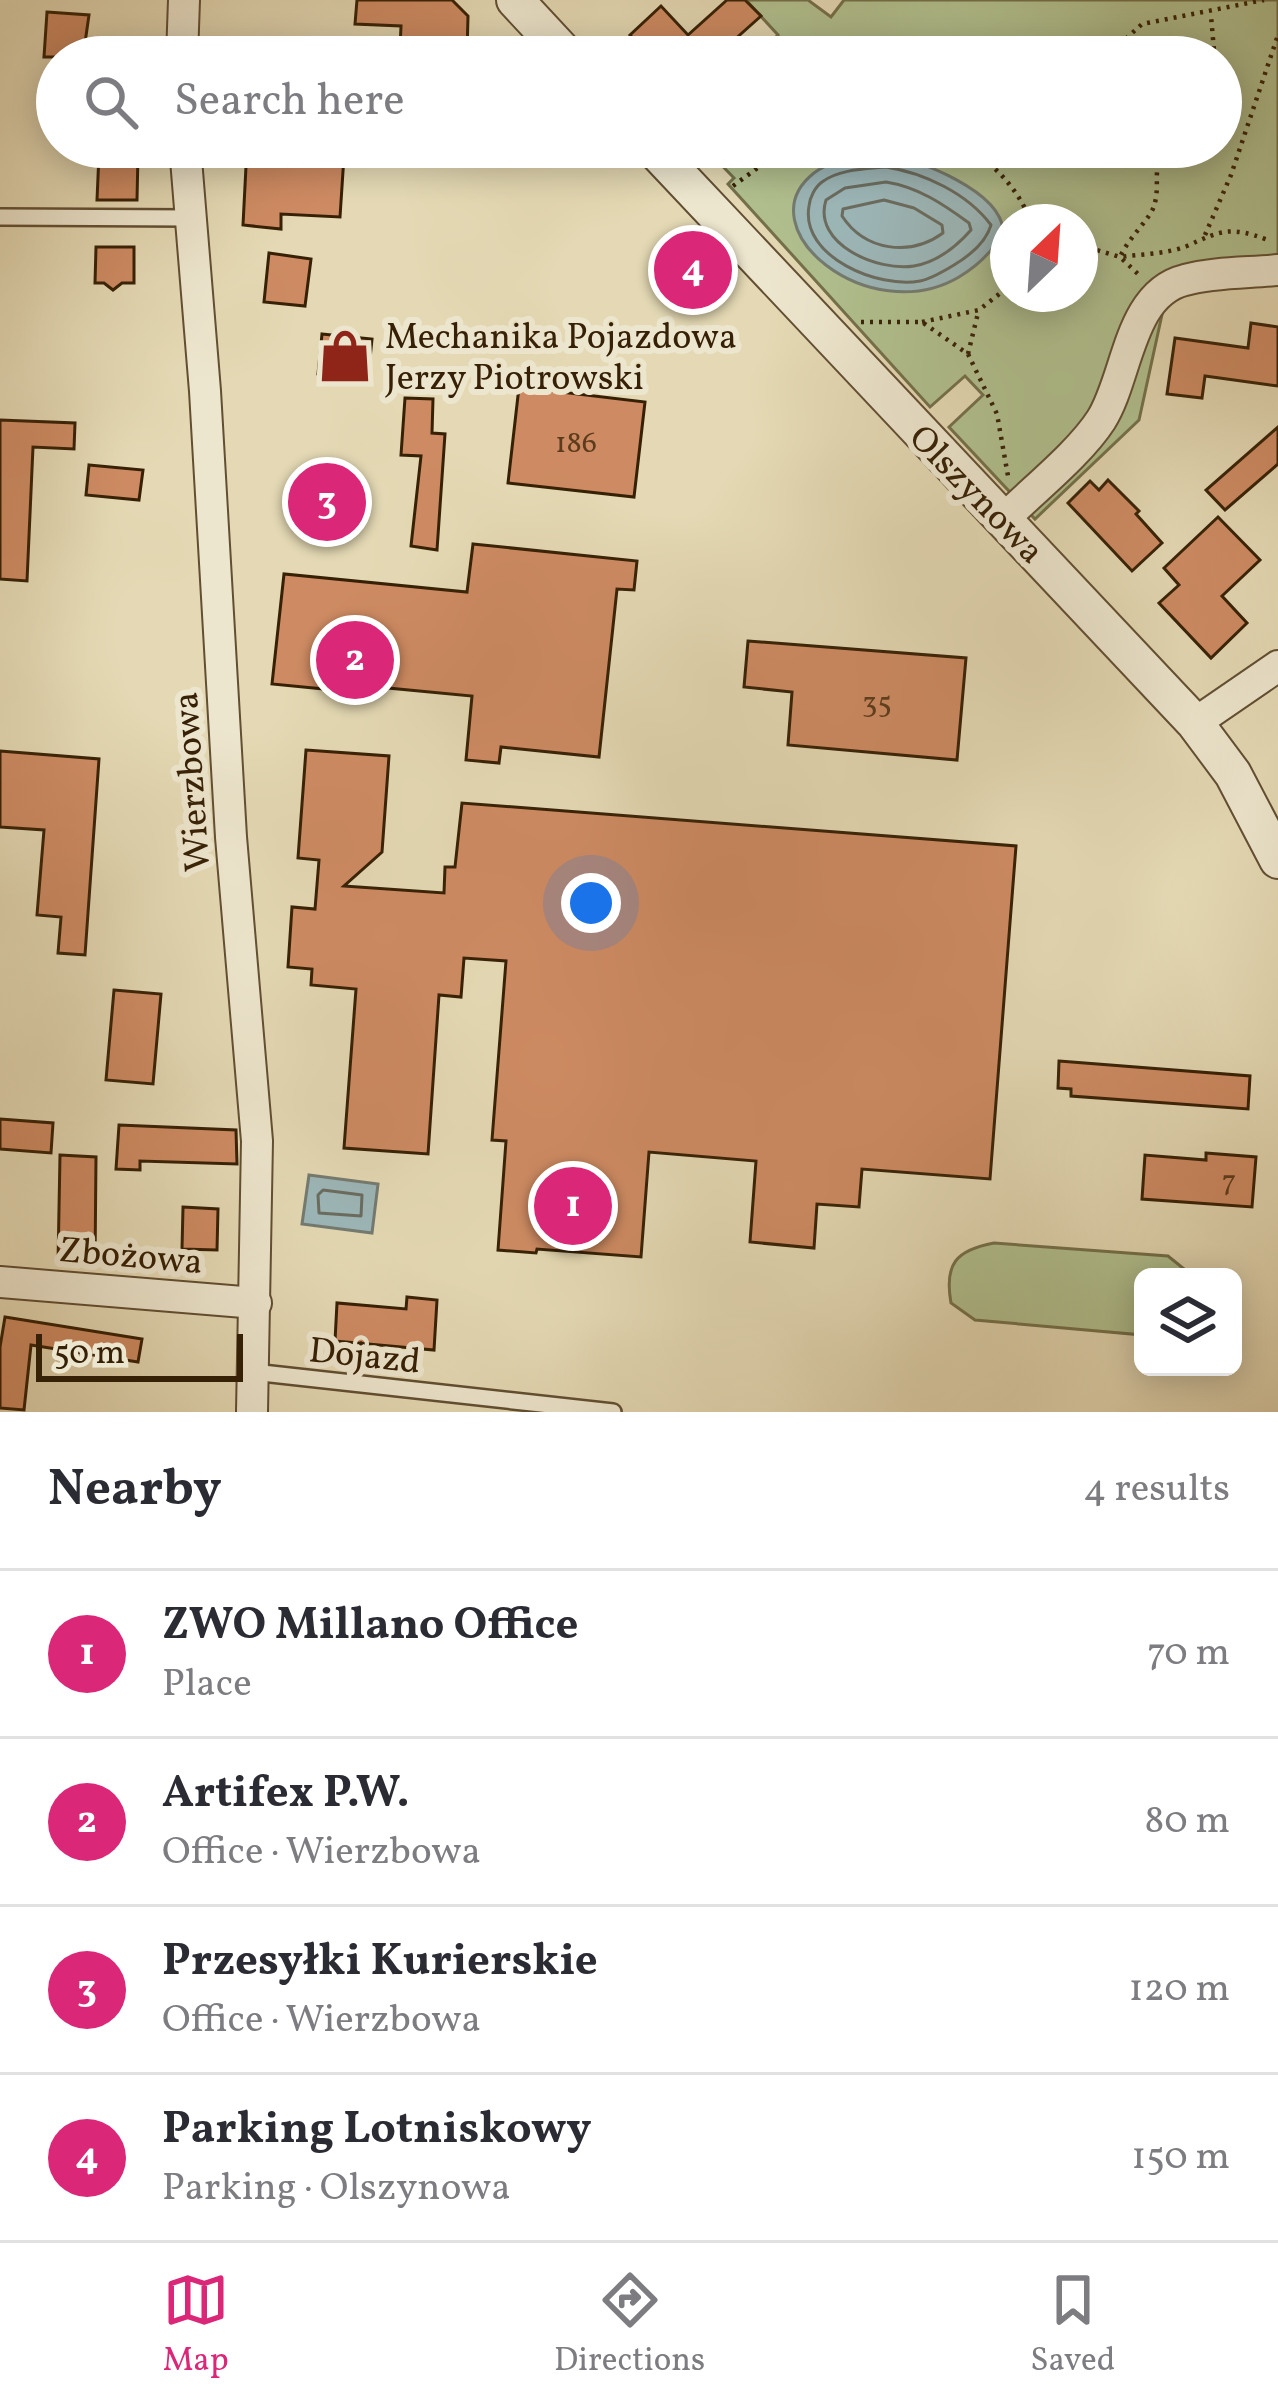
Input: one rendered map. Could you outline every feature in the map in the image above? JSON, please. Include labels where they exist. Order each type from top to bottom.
[{"type":"street","points":[[183,36],[184,0]]},
{"type":"street","points":[[515,0],[548,36]]},
{"type":"street","name":"Wierzbowa","points":[[186,168],[205,392],[231,837],[255,1119],[252,1412]]},
{"type":"street","name":"Olszynowa","points":[[673,168],[1012,512],[1196,723],[1233,774],[1278,860]]},
{"type":"street","points":[[1012,512],[1098,425],[1114,398],[1142,316],[1159,295],[1185,280],[1278,270]]},
{"type":"street","points":[[1196,723],[1278,666]]},
{"type":"street","name":"Zbożowa","points":[[0,1282],[256,1304]]},
{"type":"lane","points":[[0,218],[190,218]]},
{"type":"lane","name":"Dojazd","points":[[253,1372],[614,1412]]},
{"type":"path","points":[[1129,36],[1142,24],[1264,0]]},
{"type":"path","points":[[1210,14],[1212,36]]},
{"type":"path","points":[[1242,142],[1278,35]]},
{"type":"path","points":[[722,194],[757,168]]},
{"type":"path","points":[[992,168],[1025,204]]},
{"type":"path","points":[[1120,257],[1129,236],[1154,208],[1156,168]]},
{"type":"path","points":[[1205,235],[1233,168]]},
{"type":"path","points":[[1098,250],[1120,257],[1167,251],[1205,235],[1235,230],[1278,247]]},
{"type":"path","points":[[1120,257],[1159,295]]},
{"type":"path","points":[[843,322],[922,322],[979,310],[990,301]]},
{"type":"path","points":[[968,354],[979,310]]},
{"type":"path","points":[[922,322],[968,354],[997,414],[1012,512]]},
{"type":"green space","points":[[746,0],[808,0],[831,17],[844,0],[1278,0],[1278,260],[1170,278],[1139,420],[1035,519],[949,427],[983,395],[965,376],[930,407],[728,184],[734,178],[724,168],[1242,168],[1242,36],[777,36]]},
{"type":"green space","points":[[994,1243],[1168,1256],[1183,1268],[1134,1268],[1134,1334],[975,1320],[951,1303],[949,1278],[956,1261],[970,1250]]},
{"type":"water","points":[[822,168],[929,168],[974,190],[990,205],[990,250],[959,277],[924,290],[889,291],[855,282],[826,265],[805,244],[794,220],[796,195]]},
{"type":"water","points":[[309,1175],[378,1184],[372,1233],[302,1224]]},
{"type":"building","points":[[357,0],[452,0],[468,16],[467,36],[401,36],[401,26],[355,24]]},
{"type":"building","points":[[727,0],[745,0],[761,16],[739,36],[630,35],[661,6],[688,35]]},
{"type":"building","points":[[47,12],[89,15],[86,36],[45,36]]},
{"type":"building","points":[[98,168],[138,168],[137,200],[97,200]]},
{"type":"building","points":[[246,168],[343,168],[340,217],[281,214],[281,229],[243,225]]},
{"type":"building","points":[[96,247],[134,247],[134,283],[122,283],[113,290],[95,283]]},
{"type":"building","points":[[269,253],[311,259],[305,306],[264,302]]},
{"type":"building","points":[[1251,323],[1278,327],[1278,386],[1205,376],[1202,398],[1167,394],[1175,338],[1248,348]]},
{"type":"building","name":"Mechanika Pojazdowa Jerzy Piotrowski","points":[[322,334],[372,339],[368,379],[318,374]]},
{"type":"building","points":[[519,387],[645,402],[634,497],[508,483]]},
{"type":"building","points":[[405,398],[433,399],[432,433],[445,434],[437,550],[411,546],[421,456],[401,455]]},
{"type":"building","points":[[0,420],[75,423],[74,449],[33,447],[27,581],[0,579]]},
{"type":"building","points":[[1278,427],[1278,464],[1225,510],[1206,490]]},
{"type":"building","points":[[89,465],[143,470],[139,500],[86,495]]},
{"type":"building","points":[[307,477],[352,482],[346,527],[302,522]]},
{"type":"building","points":[[1108,480],[1162,543],[1132,571],[1068,503],[1090,481],[1099,490]]},
{"type":"building","points":[[1218,517],[1260,560],[1222,596],[1247,623],[1211,658],[1159,603],[1179,585],[1164,568]]},
{"type":"building","points":[[473,544],[637,561],[634,590],[617,589],[599,757],[501,747],[499,763],[466,760],[472,696],[356,685],[355,692],[272,684],[284,574],[467,592]]},
{"type":"building","points":[[748,641],[966,658],[957,760],[788,745],[792,692],[744,687]]},
{"type":"building","points":[[306,750],[389,756],[382,852],[344,886],[444,893],[445,867],[455,867],[462,803],[1016,846],[990,1179],[862,1169],[859,1207],[817,1204],[814,1248],[750,1242],[756,1161],[649,1152],[641,1257],[498,1250],[506,1141],[492,1140],[506,961],[464,958],[461,997],[439,995],[428,1154],[344,1148],[356,989],[311,985],[312,969],[288,967],[292,907],[315,909],[319,860],[298,858]]},
{"type":"building","points":[[0,751],[99,759],[85,955],[58,953],[61,917],[37,915],[44,830],[0,827]]},
{"type":"building","points":[[114,990],[161,994],[153,1084],[106,1080]]},
{"type":"building","points":[[1059,1061],[1250,1076],[1248,1109],[1071,1096],[1071,1089],[1058,1088]]},
{"type":"building","points":[[0,1119],[53,1123],[51,1153],[0,1149]]},
{"type":"building","points":[[119,1125],[236,1130],[237,1164],[140,1161],[140,1170],[116,1169]]},
{"type":"building","points":[[1206,1153],[1256,1157],[1252,1207],[1142,1199],[1145,1155],[1206,1160]]},
{"type":"building","points":[[60,1155],[96,1157],[95,1264],[58,1263]]},
{"type":"building","points":[[183,1207],[218,1209],[217,1250],[182,1249]]},
{"type":"building","points":[[407,1297],[437,1300],[434,1350],[335,1341],[337,1303],[406,1309]]},
{"type":"building","points":[[5,1317],[142,1339],[138,1362],[31,1345],[24,1410],[0,1408]]},
{"type":"place","name":"Parking Lotniskowy","points":[[693,270]]},
{"type":"place","name":"Mechanika Pojazdowa Jerzy Piotrowski","points":[[345,356]]},
{"type":"place","name":"Przesyłki Kurierskie","points":[[327,502]]},
{"type":"place","name":"Artifex P.W.","points":[[355,660]]},
{"type":"place","name":"ZWO Millano Office","points":[[573,1206]]}]
